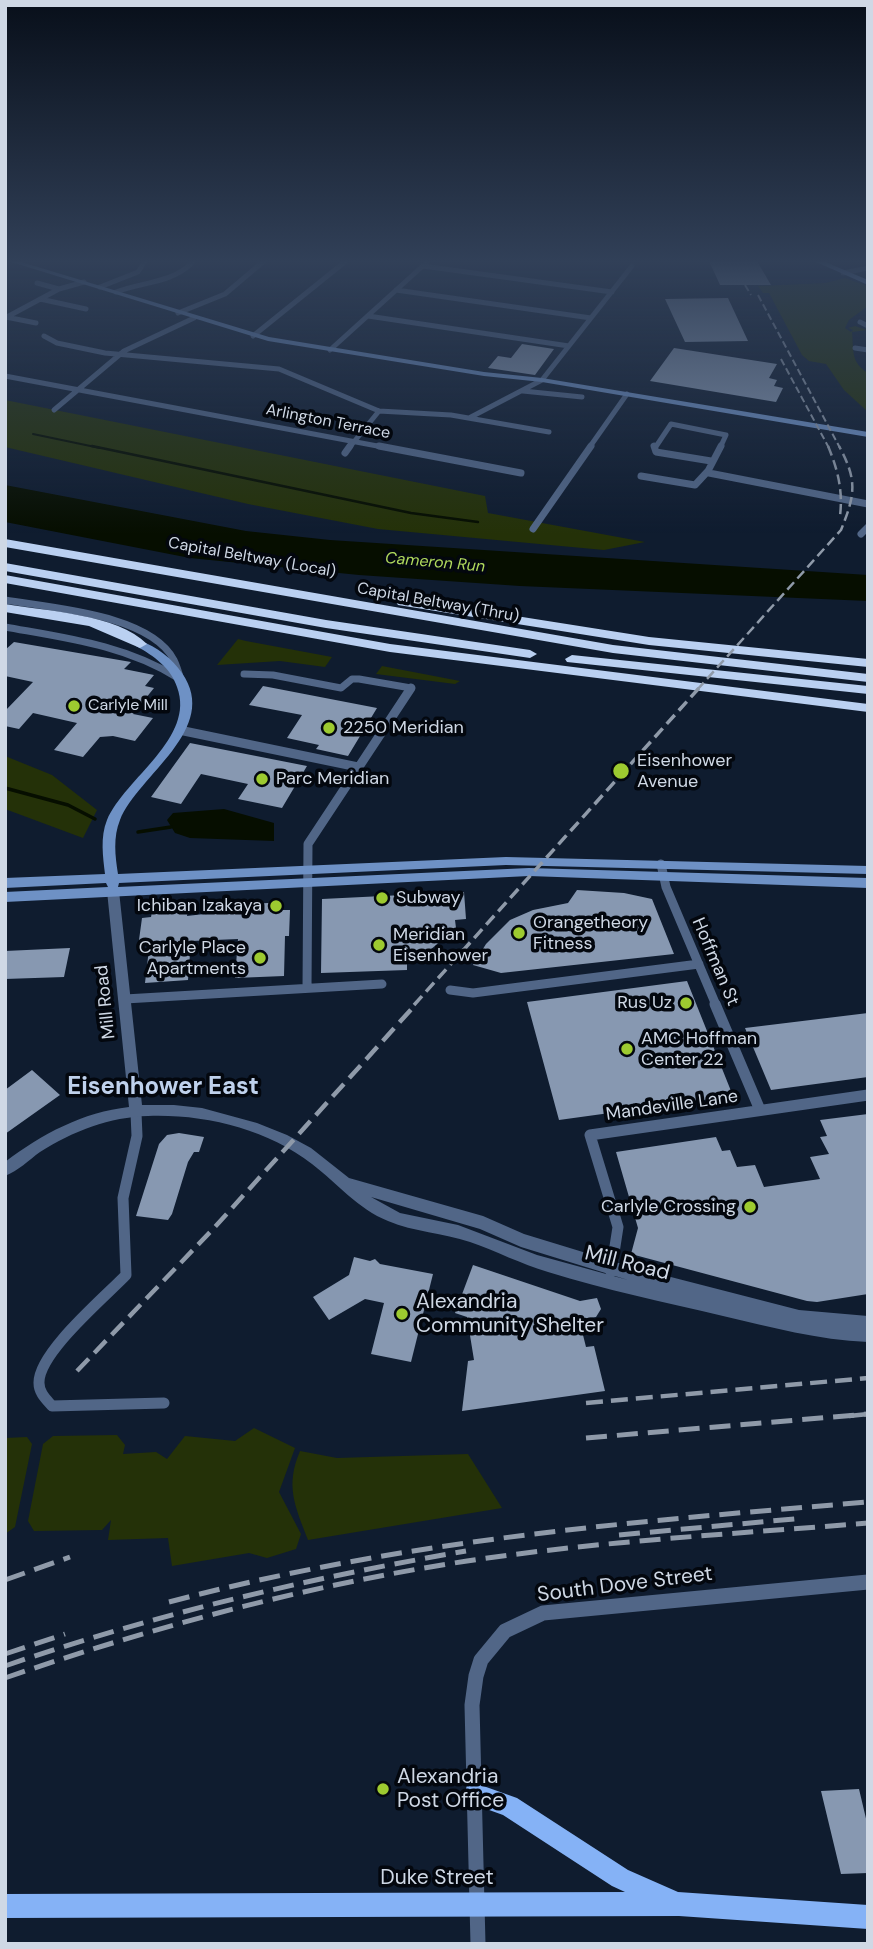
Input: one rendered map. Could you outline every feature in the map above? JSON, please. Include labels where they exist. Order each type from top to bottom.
[{"type":"highway","name":"Capital Beltway (Local)","points":[[5,531],[384,599],[649,641],[868,663]]},
{"type":"highway","name":"Capital Beltway (Thru)","points":[[5,543],[612,649],[868,678]]},
{"type":"highway","name":"Capital Beltway (Thru)","points":[[5,567],[230,608],[462,644],[688,673],[868,690]]},
{"type":"highway","points":[[5,579],[377,646],[868,708]]},
{"type":"highway","points":[[384,599],[715,640],[868,655]]},
{"type":"highway","points":[[5,608],[78,625],[140,644]]},
{"type":"highway","points":[[5,615],[78,625]]},
{"type":"highway","points":[[770,696],[803,707],[868,717]]},
{"type":"main road","points":[[348,352],[867,437]]},
{"type":"main road","points":[[140,644],[163,659],[181,681]]},
{"type":"main road","name":"Mill Road","points":[[113,885],[110,839],[116,814],[179,730],[187,709],[181,681]]},
{"type":"main road","points":[[5,897],[113,885],[307,876],[662,870],[868,870]]},
{"type":"main road","points":[[662,870],[868,883]]},
{"type":"main road","points":[[5,883],[113,885]]},
{"type":"main road","points":[[475,1794],[509,1806],[620,1878],[679,1904]]},
{"type":"main road","name":"Duke Street","points":[[5,1906],[679,1904],[868,1915]]},
{"type":"street","points":[[100,352],[279,369],[379,411],[469,418],[549,432]]},
{"type":"street","points":[[54,410],[124,352]]},
{"type":"street","points":[[469,418],[538,382],[564,352]]},
{"type":"street","name":"Arlington Terrace","points":[[5,376],[521,473]]},
{"type":"street","points":[[523,391],[582,397]]},
{"type":"street","points":[[533,529],[624,397]]},
{"type":"street","points":[[345,453],[379,411]]},
{"type":"street","points":[[641,476],[695,485],[702,482],[709,473],[711,461],[726,435],[723,432],[671,424],[654,446],[660,453],[711,461]]},
{"type":"street","points":[[709,473],[868,504]]},
{"type":"street","points":[[861,534],[868,527]]},
{"type":"street","name":"Mill Road","points":[[5,600],[115,621],[143,631],[170,650],[178,663],[181,681]]},
{"type":"street","points":[[5,627],[120,650],[159,666],[181,681]]},
{"type":"street","points":[[244,674],[272,675],[341,688],[352,679],[359,678],[411,688],[308,844],[307,988]]},
{"type":"street","points":[[179,730],[358,767]]},
{"type":"street","name":"Hoffman St","points":[[662,870],[760,1110]]},
{"type":"street","name":"Mill Road","points":[[113,885],[136,1113],[191,1113],[231,1120],[295,1146],[349,1184],[483,1223],[610,1275],[824,1333],[868,1335]]},
{"type":"street","points":[[450,990],[484,992],[699,964]]},
{"type":"street","points":[[125,999],[382,984]]},
{"type":"street","name":"Mandeville Lane","points":[[610,1275],[618,1227],[590,1135],[868,1095]]},
{"type":"street","points":[[5,1170],[42,1143],[75,1127],[103,1118],[136,1113],[136,1136],[123,1198],[126,1275],[48,1357],[40,1371],[38,1385],[43,1398],[52,1406],[164,1403]]},
{"type":"street","name":"Mill Road","points":[[610,1275],[799,1317],[868,1323]]},
{"type":"street","name":"South Dove Street","points":[[478,1944],[472,1705],[481,1660],[492,1644],[514,1624],[543,1613],[868,1582]]},
{"type":"green space","points":[[800,352],[854,352],[858,364],[868,373],[868,412],[844,390],[826,364],[809,361]]},
{"type":"green space","points":[[5,400],[485,496],[488,513],[645,542],[604,550],[378,529],[248,504],[5,447]]},
{"type":"green space","points":[[238,639],[332,657],[325,667],[280,661],[217,665]]},
{"type":"green space","points":[[382,666],[460,681],[455,684],[376,674]]},
{"type":"green space","points":[[5,756],[52,775],[97,810],[83,838],[5,809]]},
{"type":"green space","points":[[254,1428],[295,1448],[279,1492],[301,1534],[296,1549],[267,1558],[249,1553],[172,1566],[168,1538],[108,1540],[111,1520],[102,1530],[34,1531],[28,1521],[43,1444],[53,1436],[117,1435],[125,1445],[123,1454],[156,1452],[167,1459],[185,1436],[235,1441]]},
{"type":"green space","points":[[27,1437],[32,1444],[15,1527],[5,1534],[5,1438]]},
{"type":"green space","points":[[300,1451],[337,1458],[468,1454],[502,1508],[308,1540],[293,1496],[293,1475]]},
{"type":"water","name":"Cameron Run","points":[[5,485],[246,531],[330,540],[868,575],[868,601],[520,586],[359,575],[190,558],[5,522]]},
{"type":"water","points":[[224,809],[274,823],[274,841],[190,838],[175,833],[167,820],[173,813]]},
{"type":"building","points":[[516,352],[552,352],[535,375],[488,368],[498,356],[511,358]]},
{"type":"building","points":[[671,352],[699,352],[777,364],[769,378],[777,380],[774,386],[783,388],[776,402],[650,381]]},
{"type":"building","name":"Carlyle Mill","points":[[14,642],[131,662],[124,669],[154,675],[145,686],[154,688],[133,714],[153,718],[135,741],[113,736],[100,737],[83,757],[54,750],[77,723],[33,713],[19,729],[5,726],[5,711],[33,682],[5,676],[5,650]]},
{"type":"building","name":"2250 Meridian","points":[[263,686],[377,708],[348,756],[316,749],[319,745],[287,738],[302,715],[249,705]]},
{"type":"building","name":"Parc Meridian","points":[[190,743],[307,766],[282,808],[238,799],[248,784],[201,774],[181,804],[151,797]]},
{"type":"building","points":[[577,890],[624,893],[652,899],[674,954],[501,973],[473,965],[486,944],[510,920],[533,910],[568,903]]},
{"type":"building","name":"Meridian Eisenhower","points":[[464,892],[466,919],[455,920],[456,928],[416,962],[407,963],[407,970],[321,973],[322,899]]},
{"type":"building","name":"Carlyle Place Apartments","points":[[283,902],[283,910],[290,910],[289,936],[285,936],[284,976],[235,978],[238,939],[191,941],[188,980],[145,983],[150,940],[139,940],[142,918],[151,917],[152,912],[188,910],[187,916],[221,912],[221,906]]},
{"type":"building","points":[[70,948],[64,977],[5,979],[5,951]]},
{"type":"building","name":"AMC Hoffman Center 22","points":[[687,981],[733,1096],[559,1120],[527,1002]]},
{"type":"building","points":[[868,1013],[868,1077],[771,1090],[745,1028]]},
{"type":"building","points":[[32,1070],[60,1095],[5,1134],[5,1090]]},
{"type":"building","name":"Carlyle Crossing","points":[[868,1114],[868,1294],[817,1302],[807,1301],[631,1254],[638,1228],[616,1152],[716,1137],[722,1151],[730,1150],[737,1167],[755,1165],[764,1187],[820,1179],[810,1157],[829,1154],[820,1137],[827,1136],[820,1120]]},
{"type":"building","points":[[179,1133],[204,1137],[199,1152],[194,1152],[188,1162],[172,1214],[168,1220],[136,1216],[159,1144],[167,1135]]},
{"type":"building","name":"Alexandria Community Shelter","points":[[354,1257],[370,1261],[375,1259],[380,1264],[433,1274],[411,1362],[371,1354],[384,1303],[365,1299],[329,1320],[313,1297],[349,1275]]},
{"type":"building","points":[[473,1265],[580,1301],[597,1298],[601,1309],[596,1317],[579,1319],[586,1347],[594,1346],[605,1391],[462,1411],[468,1361],[474,1360],[467,1317],[455,1313]]},
{"type":"building","points":[[859,1789],[868,1827],[868,1873],[841,1874],[821,1791]]},
{"type":"waterway","points":[[33,434],[100,448]]},
{"type":"waterway","points":[[92,446],[411,513],[478,522]]},
{"type":"waterway","points":[[5,788],[68,805],[95,819]]},
{"type":"waterway","points":[[138,832],[171,827]]},
{"type":"railway","points":[[789,352],[840,448]]},
{"type":"railway","points":[[781,359],[828,447]]},
{"type":"railway","points":[[828,447],[839,481],[840,516]]},
{"type":"railway","points":[[697,690],[841,530],[852,497],[852,479],[840,448]]},
{"type":"railway","points":[[414,1005],[699,688]]},
{"type":"railway","points":[[77,1371],[214,1228],[416,1004]]},
{"type":"railway","points":[[586,1403],[868,1378]]},
{"type":"railway","points":[[586,1438],[868,1414],[849,1416]]},
{"type":"railway","points":[[169,1602],[256,1581],[430,1548],[603,1526],[868,1502]]},
{"type":"railway","points":[[619,1535],[804,1518]]},
{"type":"railway","points":[[5,1678],[176,1624],[291,1595],[408,1571],[567,1548],[868,1523]]},
{"type":"railway","points":[[5,1666],[119,1630],[233,1599],[466,1551]]},
{"type":"railway","points":[[5,1580],[70,1557]]},
{"type":"railway","points":[[5,1654],[65,1634]]},
{"type":"place","name":"Carlyle Mill","points":[[74,706]]},
{"type":"place","name":"2250 Meridian","points":[[329,728]]},
{"type":"place","name":"Eisenhower Avenue","points":[[621,771]]},
{"type":"place","name":"Parc Meridian","points":[[262,779]]},
{"type":"place","name":"Subway","points":[[382,898]]},
{"type":"place","name":"Ichiban Izakaya","points":[[276,906]]},
{"type":"place","name":"Orangetheory Fitness","points":[[519,933]]},
{"type":"place","name":"Meridian Eisenhower","points":[[379,945]]},
{"type":"place","name":"Carlyle Place Apartments","points":[[260,958]]},
{"type":"place","name":"Rus Uz","points":[[686,1003]]},
{"type":"place","name":"AMC Hoffman Center 22","points":[[627,1049]]},
{"type":"place","name":"Carlyle Crossing","points":[[750,1207]]},
{"type":"place","name":"Alexandria Community Shelter","points":[[402,1314]]},
{"type":"place","name":"Alexandria Post Office","points":[[383,1789]]},
{"type":"district","name":"Eisenhower East","points":[[163,1088]]}]
